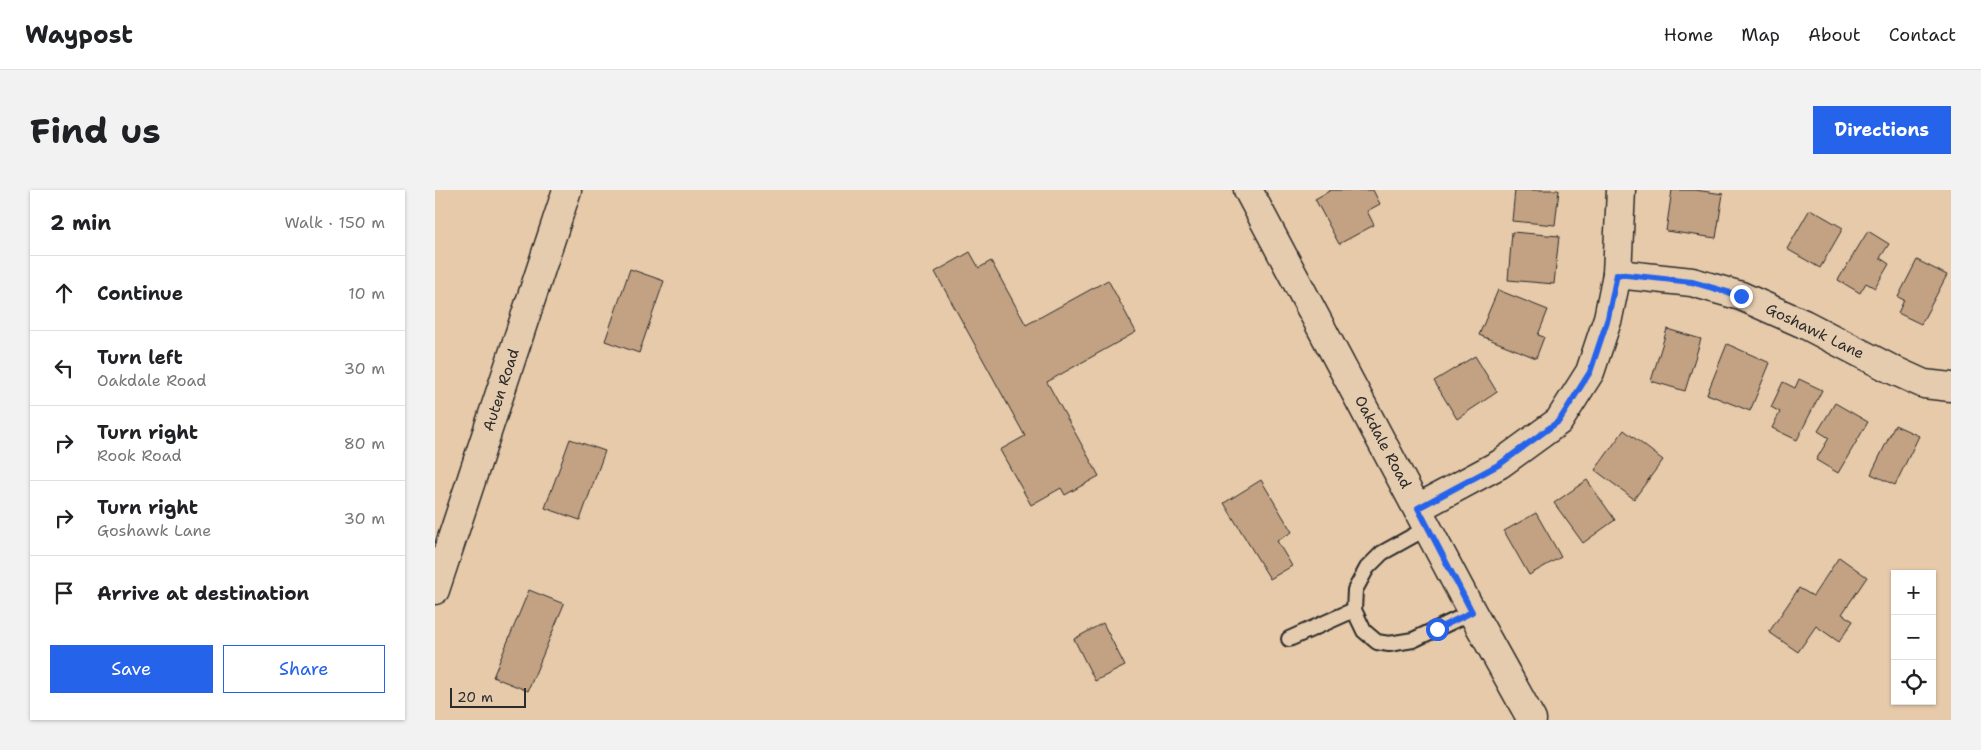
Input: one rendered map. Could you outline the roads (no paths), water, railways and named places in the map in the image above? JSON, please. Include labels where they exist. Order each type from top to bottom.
[{"type":"street","name":"Auten Road","points":[[435,590],[567,190]]},
{"type":"street","name":"Oakdale Road","points":[[1248,190],[1472,612],[1532,720]]},
{"type":"street","points":[[1423,518],[1559,421],[1590,372],[1608,318],[1617,274],[1621,190]]},
{"type":"street","name":"Goshawk Lane","points":[[1617,274],[1692,282],[1741,296],[1804,324],[1891,370],[1924,384],[1951,387]]},
{"type":"lane","points":[[1423,518],[1367,568],[1355,590],[1354,610],[1364,631],[1377,642],[1389,644],[1413,640],[1472,612]]},
{"type":"lane","points":[[1289,639],[1354,610]]}]
